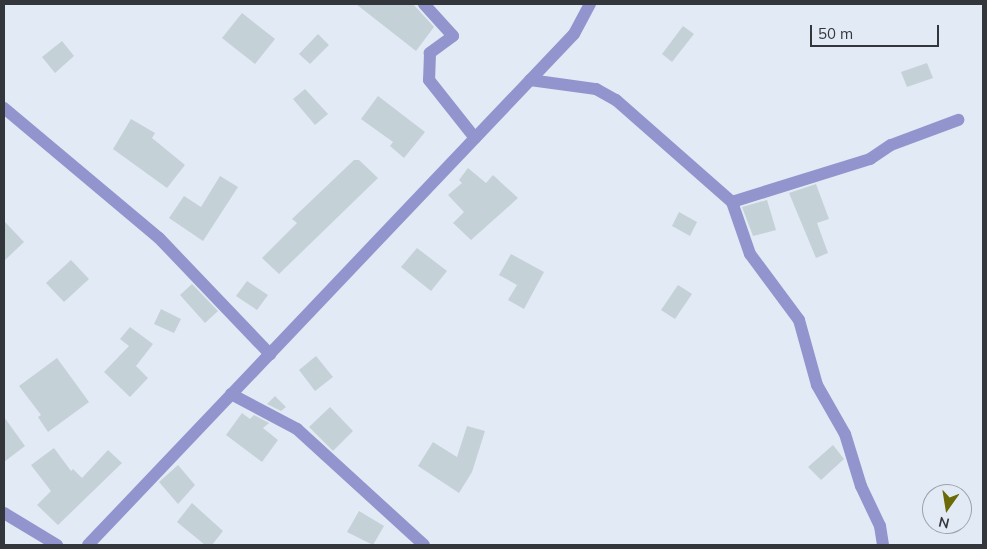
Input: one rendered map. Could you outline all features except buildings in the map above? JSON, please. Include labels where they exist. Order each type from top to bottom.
[{"type":"street","points":[[424,4],[453,36],[430,53],[429,80],[475,138]]},
{"type":"street","points":[[88,545],[574,34],[590,4]]},
{"type":"street","points":[[530,80],[596,89],[616,100],[732,202],[750,254],[799,320],[817,385],[845,434],[861,486],[880,526],[883,545]]},
{"type":"street","points":[[4,108],[159,238],[270,354]]},
{"type":"street","points":[[732,202],[870,159],[891,145],[958,120]]},
{"type":"street","points":[[231,394],[297,428],[424,545]]},
{"type":"street","points":[[4,513],[57,545]]}]
